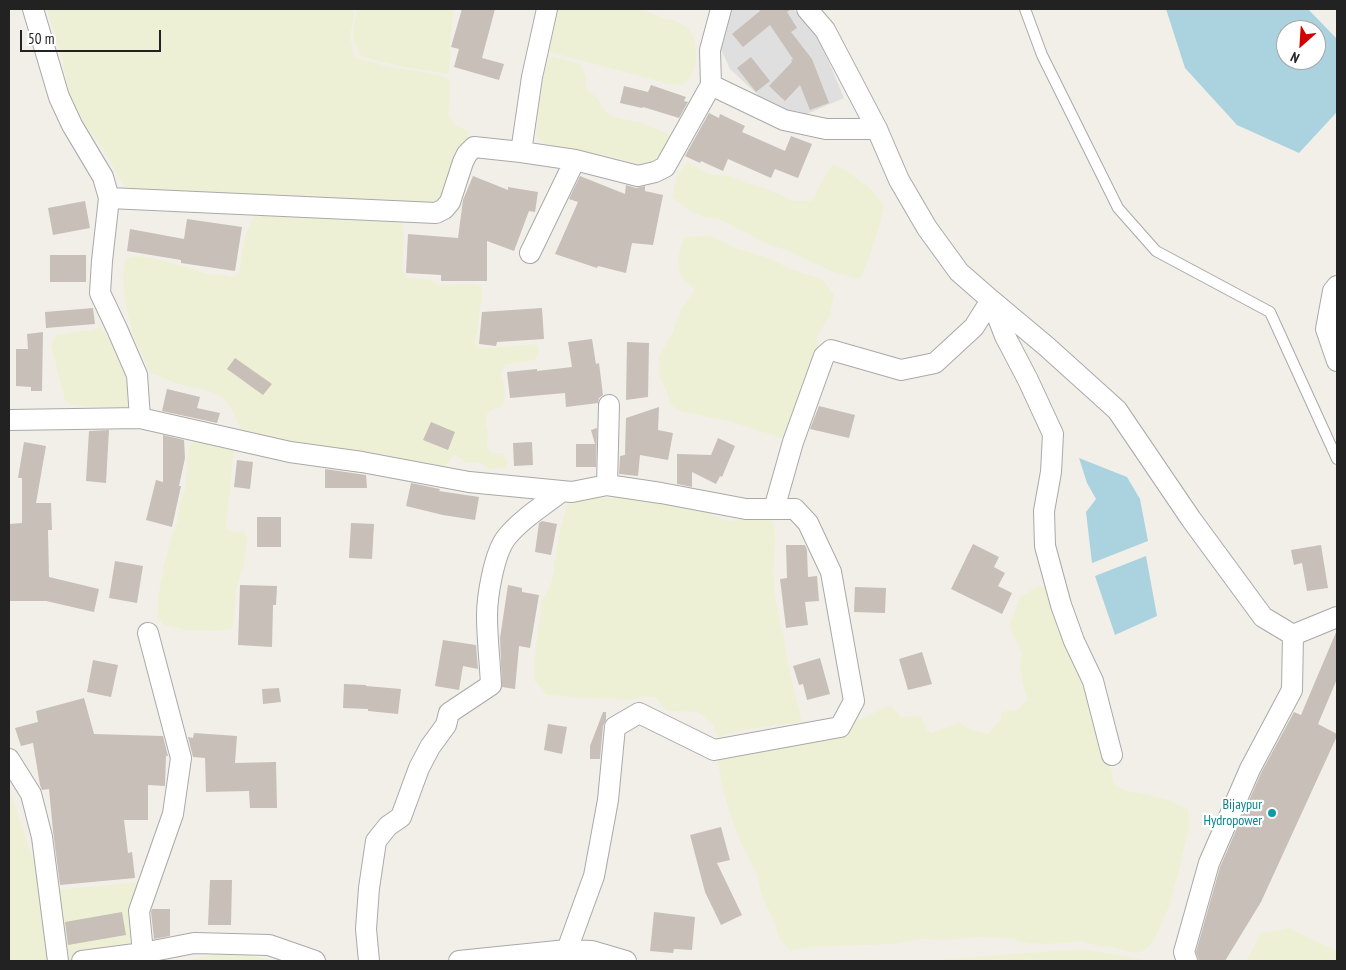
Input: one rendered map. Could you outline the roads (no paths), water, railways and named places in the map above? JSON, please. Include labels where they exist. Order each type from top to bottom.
[{"type":"street","points":[[32,9],[59,97],[72,124],[103,177],[109,198],[100,293],[118,329],[137,375],[140,418]]},
{"type":"street","points":[[521,152],[532,77],[547,9]]},
{"type":"street","points":[[109,198],[436,213],[444,209],[450,202],[462,162],[474,147],[575,160],[638,176],[655,172],[666,167],[711,85],[710,50],[721,9]]},
{"type":"street","points":[[807,9],[825,30],[877,129],[899,180],[927,228],[959,272],[1117,410],[1191,519],[1263,618],[1293,635]]},
{"type":"street","points":[[711,85],[784,120],[826,129],[877,129]]},
{"type":"street","points":[[530,253],[575,160]]},
{"type":"street","points":[[1337,286],[1333,291],[1326,329],[1337,361]]},
{"type":"street","points":[[774,509],[793,442],[824,356],[831,350],[901,370],[935,363],[974,327],[991,300]]},
{"type":"street","points":[[991,300],[1005,336],[1054,434],[1051,472],[1044,511],[1045,546],[1061,605],[1074,641],[1092,681],[1112,755]]},
{"type":"street","points":[[608,485],[609,405]]},
{"type":"street","points":[[9,420],[140,418],[290,452],[362,462],[469,482],[572,492],[608,485],[661,493],[746,510],[795,509],[808,523],[831,572],[854,701],[840,727],[714,750],[638,714],[615,727],[608,800],[594,876],[566,950]]},
{"type":"street","points":[[369,961],[366,929],[376,841],[388,826],[401,817],[419,768],[430,747],[446,725],[449,713],[491,685],[486,614],[495,560],[506,539],[524,521],[562,491]]},
{"type":"street","points":[[1293,635],[1337,617]]},
{"type":"street","points":[[143,953],[139,910],[173,814],[181,758],[148,634]]},
{"type":"street","points":[[1187,961],[1184,952],[1209,863],[1250,769],[1292,690],[1293,635]]},
{"type":"street","points":[[9,759],[30,794],[42,837],[58,961]]},
{"type":"street","points":[[82,961],[143,953],[194,943],[270,945],[315,961]]},
{"type":"street","points":[[459,961],[566,950],[592,951],[626,961]]},
{"type":"lane","points":[[1025,9],[1042,55],[1118,208],[1156,251],[1270,312],[1337,459]]},
{"type":"water","points":[[1166,9],[1308,9],[1319,20],[1276,20],[1276,70],[1326,70],[1326,28],[1337,39],[1336,113],[1299,153],[1237,125],[1185,68]]},
{"type":"water","points":[[1079,458],[1127,477],[1140,499],[1148,541],[1092,563],[1086,512],[1096,499],[1087,483]]},
{"type":"water","points":[[1146,556],[1157,616],[1115,635],[1095,576]]},
{"type":"place","name":"Bijaypur Hydropower","points":[[1272,813]]}]
